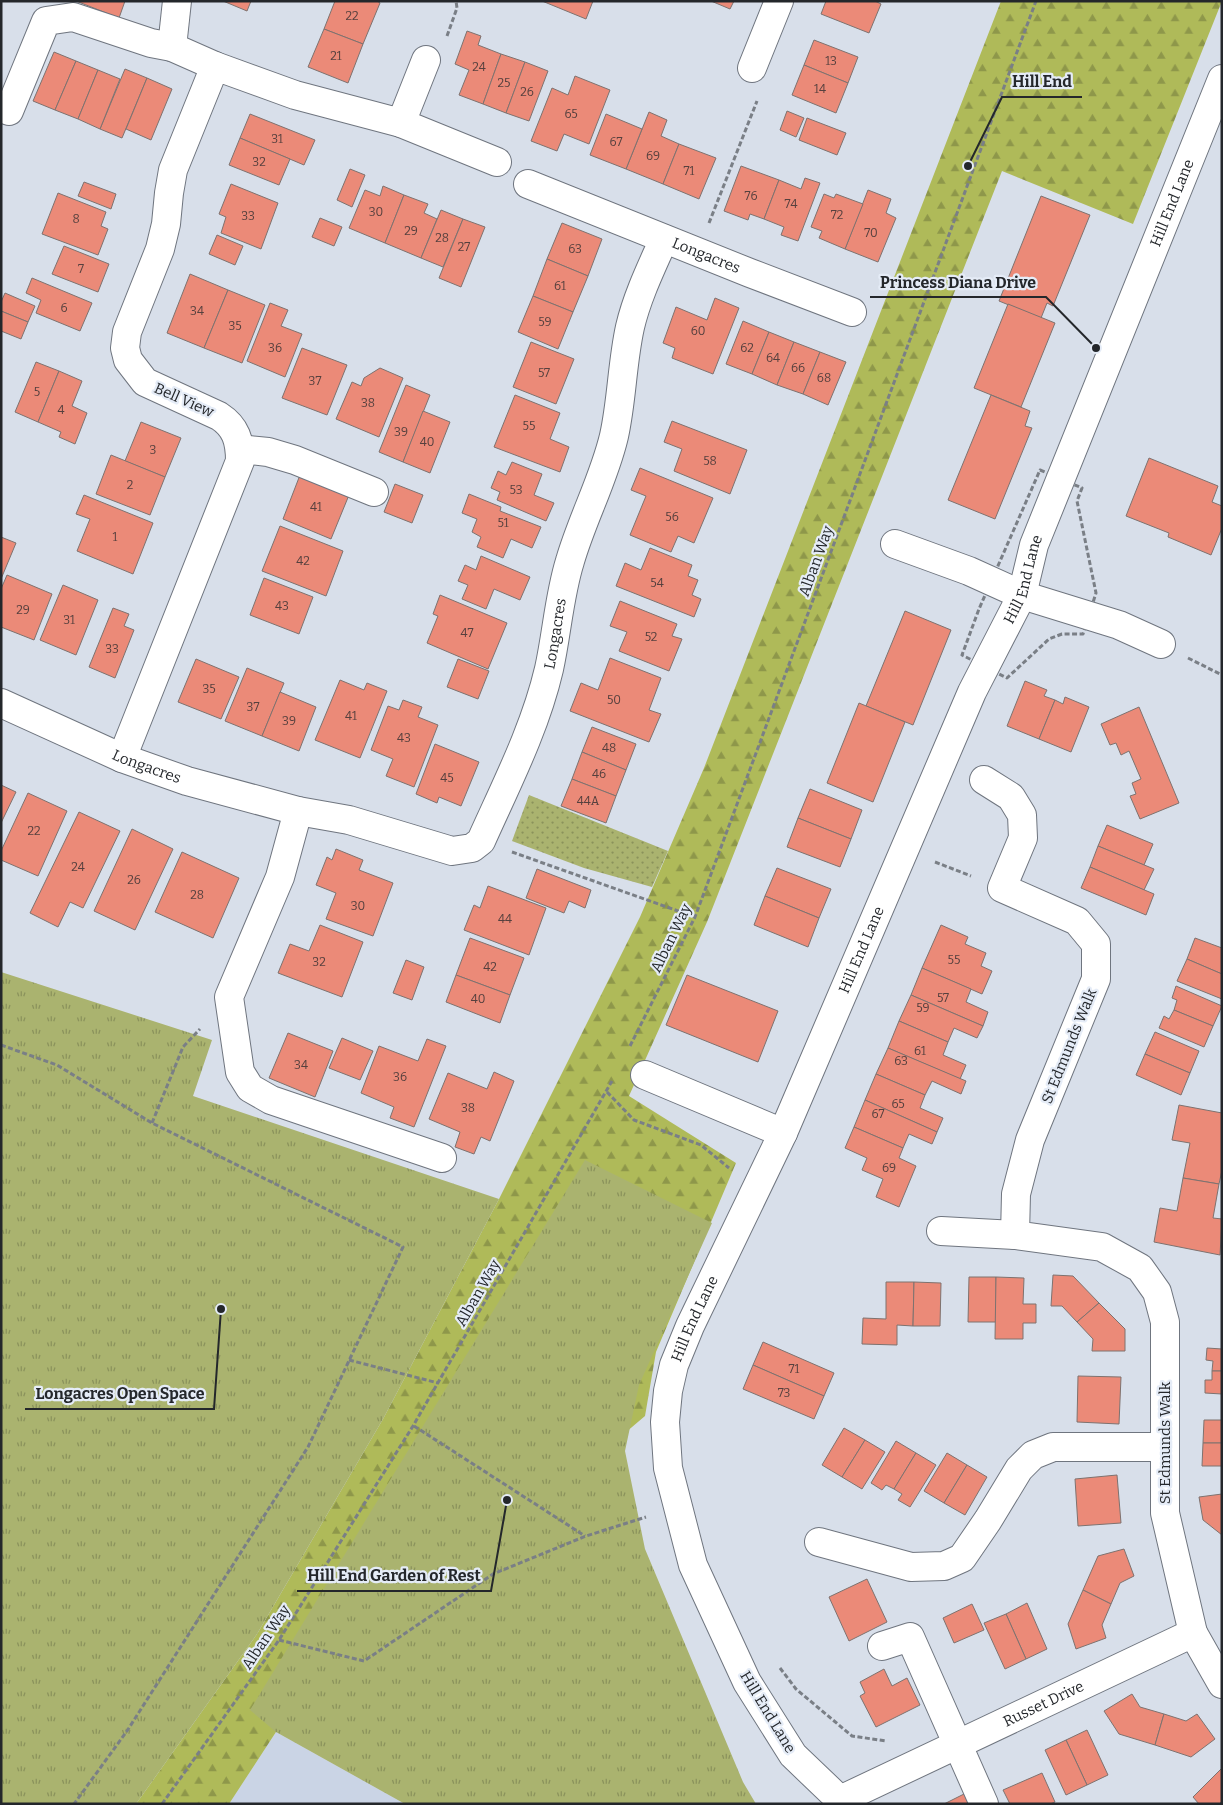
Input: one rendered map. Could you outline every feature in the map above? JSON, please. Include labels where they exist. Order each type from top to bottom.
[{"type":"street","points":[[172,46],[177,1]]},
{"type":"street","points":[[752,68],[779,1]]},
{"type":"street","points":[[1,108],[9,111],[46,21],[73,17],[151,43],[172,46],[215,66],[295,95],[401,123],[497,162]]},
{"type":"street","points":[[401,123],[426,60]]},
{"type":"street","name":"Bell View","points":[[215,66],[173,170],[168,193],[166,224],[160,249],[127,332],[125,348],[128,360],[145,382],[228,422],[236,434],[240,449]]},
{"type":"street","name":"Hill End Lane","points":[[841,1802],[793,1755],[747,1682],[693,1565],[668,1468],[665,1422],[668,1391],[674,1365],[690,1326],[783,1134],[972,692],[1022,595],[1034,545],[1222,79]]},
{"type":"street","name":"Longacres","points":[[528,184],[620,222],[852,312]]},
{"type":"street","name":"Longacres","points":[[1,703],[122,758],[187,781],[298,811],[349,820],[452,850],[472,848],[481,841],[523,747],[549,670],[569,564],[580,528],[603,472],[614,437],[630,326],[642,288],[664,239]]},
{"type":"street","points":[[122,758],[240,461],[240,449],[268,452],[295,460],[374,492]]},
{"type":"street","points":[[895,544],[969,571],[1022,595],[1119,625],[1161,644]]},
{"type":"street","points":[[984,780],[1011,797],[1022,815],[1023,838],[1002,888]]},
{"type":"street","points":[[298,811],[280,877],[229,997],[240,1072],[250,1088],[271,1100],[442,1158]]},
{"type":"street","name":"St Edmunds Walk","points":[[1002,888],[1077,921],[1096,944],[1096,979],[1030,1140],[1016,1194],[1015,1235]]},
{"type":"street","points":[[645,1076],[783,1134]]},
{"type":"street","name":"St Edmunds Walk","points":[[941,1231],[1015,1235],[1102,1248],[1140,1268],[1151,1284],[1156,1292],[1165,1322],[1165,1513],[1193,1633]]},
{"type":"street","points":[[819,1542],[911,1566],[944,1566],[962,1558],[1019,1469],[1033,1455],[1053,1447],[1164,1447]]},
{"type":"street","points":[[1193,1633],[1222,1684]]},
{"type":"street","name":"Russet Drive","points":[[841,1802],[958,1744],[1193,1633]]},
{"type":"street","points":[[882,1646],[910,1637],[984,1804]]},
{"type":"path","name":"Alban Way","points":[[628,1049],[695,917],[1036,1]]},
{"type":"path","points":[[698,252],[757,101],[752,68]]},
{"type":"path","points":[[481,841],[695,917]]},
{"type":"path","points":[[926,859],[1002,888]]},
{"type":"path","points":[[152,1123],[183,1047],[229,997]]},
{"type":"path","points":[[1,1045],[57,1065],[152,1123],[403,1247],[308,1448],[127,1731],[74,1804]]},
{"type":"path","name":"Alban Way","points":[[162,1804],[279,1640],[414,1426],[616,1075]]},
{"type":"path","points":[[607,1092],[634,1120],[701,1145],[730,1168]]},
{"type":"path","points":[[349,1360],[438,1384]]},
{"type":"path","points":[[414,1426],[586,1536]]},
{"type":"path","points":[[279,1640],[364,1661],[493,1574],[586,1536],[678,1507]]},
{"type":"path","points":[[774,1661],[796,1689],[852,1736],[886,1742]]},
{"type":"shaded area","points":[[276,1732],[405,1804],[229,1804]]},
{"type":"green space","points":[[1001,1],[1222,1],[1133,224],[1002,171],[707,922],[629,1096],[736,1163],[656,1352],[645,1416],[486,1551],[342,1742],[276,1732],[229,1804],[136,1804],[257,1634],[383,1419],[499,1199],[640,917],[704,768]]},
{"type":"green space","points":[[529,795],[668,851],[652,887],[584,868],[512,841]]},
{"type":"green space","points":[[1,972],[212,1040],[193,1096],[499,1199],[383,1419],[257,1634],[136,1804],[1,1804]]},
{"type":"green space","points":[[585,1160],[712,1223],[639,1385],[625,1451],[645,1549],[743,1782],[756,1804],[405,1804],[276,1732],[250,1710]]},
{"type":"building","points":[[76,1],[125,1],[119,18]]},
{"type":"building","points":[[223,1],[251,1],[247,11]]},
{"type":"building","points":[[335,1],[377,1],[380,3],[363,44],[324,29]]},
{"type":"building","points":[[542,1],[593,1],[586,19]]},
{"type":"building","points":[[711,1],[734,1],[730,9]]},
{"type":"building","points":[[826,1],[875,1],[881,4],[869,33],[821,14]]},
{"type":"building","points":[[324,29],[363,44],[348,83],[308,67]]},
{"type":"building","points":[[467,31],[481,36],[478,45],[501,54],[483,104],[459,95],[469,70],[455,64]]},
{"type":"building","points":[[814,40],[858,57],[848,83],[804,65]]},
{"type":"building","points":[[54,52],[76,61],[55,110],[33,101]]},
{"type":"building","points":[[501,54],[525,62],[506,113],[483,104]]},
{"type":"building","points":[[76,61],[98,70],[78,119],[55,110]]},
{"type":"building","points":[[525,62],[548,71],[529,121],[506,113]]},
{"type":"building","points":[[804,65],[848,83],[836,113],[792,95]]},
{"type":"building","points":[[125,69],[147,78],[122,138],[100,129]]},
{"type":"building","points":[[98,70],[120,79],[100,129],[78,119]]},
{"type":"building","points":[[575,76],[610,90],[589,144],[564,134],[557,151],[531,141],[552,88],[568,95]]},
{"type":"building","points":[[147,78],[172,89],[151,140],[126,129]]},
{"type":"building","points":[[787,111],[804,118],[796,137],[780,130]]},
{"type":"building","points":[[649,112],[667,120],[661,136],[679,144],[663,184],[626,169]]},
{"type":"building","points":[[250,114],[315,140],[304,165],[240,138]]},
{"type":"building","points":[[606,114],[642,129],[626,169],[590,155]]},
{"type":"building","points":[[807,118],[846,133],[837,155],[799,140]]},
{"type":"building","points":[[240,138],[290,159],[279,185],[229,165]]},
{"type":"building","points":[[679,144],[716,158],[699,199],[663,184]]},
{"type":"building","points":[[741,166],[779,180],[764,219],[750,214],[748,220],[724,211]]},
{"type":"building","points":[[350,169],[365,175],[352,207],[337,200]]},
{"type":"building","points":[[805,178],[820,183],[798,241],[781,235],[784,227],[764,219],[779,180],[801,189]]},
{"type":"building","points":[[84,182],[116,194],[111,209],[78,196]]},
{"type":"building","points":[[231,184],[278,203],[261,249],[221,233],[226,217],[219,214]]},
{"type":"building","points":[[383,186],[404,195],[385,243],[349,228],[365,190],[380,196]]},
{"type":"building","points":[[868,190],[891,199],[886,213],[896,218],[878,262],[845,249]]},
{"type":"building","points":[[58,193],[106,212],[101,226],[108,229],[98,255],[42,234]]},
{"type":"building","points":[[824,194],[834,198],[836,194],[863,204],[845,249],[819,238],[822,231],[811,227]]},
{"type":"building","points":[[404,195],[428,204],[424,213],[437,219],[421,258],[385,243]]},
{"type":"building","points":[[1041,196],[1090,215],[1053,306],[1047,303],[1041,318],[999,301]]},
{"type":"building","points":[[441,210],[463,219],[443,267],[421,258]]},
{"type":"building","points":[[320,218],[342,227],[334,246],[312,237]]},
{"type":"building","points":[[463,219],[485,227],[461,287],[439,278]]},
{"type":"building","points":[[562,223],[602,239],[588,276],[547,259]]},
{"type":"building","points":[[217,235],[243,246],[235,265],[209,254]]},
{"type":"building","points":[[64,246],[109,264],[98,292],[52,274]]},
{"type":"building","points":[[547,259],[588,276],[573,312],[533,296]]},
{"type":"building","points":[[190,274],[228,290],[204,348],[167,333]]},
{"type":"building","points":[[32,278],[92,303],[80,331],[36,313],[41,300],[26,293]]},
{"type":"building","points":[[228,290],[265,305],[242,363],[204,348]]},
{"type":"building","points":[[5,293],[35,306],[28,322],[1,311],[1,302]]},
{"type":"building","points":[[533,296],[573,312],[558,349],[518,332]]},
{"type":"building","points":[[715,298],[739,308],[713,374],[672,358],[675,348],[663,343],[676,307],[707,320]]},
{"type":"building","points":[[270,303],[288,310],[281,326],[302,334],[285,377],[247,361]]},
{"type":"building","points":[[1008,304],[1055,323],[1021,407],[974,388]]},
{"type":"building","points":[[1,311],[28,322],[21,339],[1,331]]},
{"type":"building","points":[[743,321],[769,332],[752,374],[726,364]]},
{"type":"building","points":[[769,332],[794,342],[777,385],[752,374]]},
{"type":"building","points":[[531,342],[574,359],[556,404],[513,387]]},
{"type":"building","points":[[794,342],[820,352],[803,394],[777,385]]},
{"type":"building","points":[[302,348],[347,365],[327,415],[282,398]]},
{"type":"building","points":[[820,352],[846,362],[828,405],[803,394]]},
{"type":"building","points":[[36,362],[59,371],[38,422],[15,412]]},
{"type":"building","points":[[380,368],[403,378],[379,437],[336,419],[352,382],[361,386],[364,378]]},
{"type":"building","points":[[59,371],[82,381],[72,406],[87,413],[75,444],[59,437],[61,432],[38,422]]},
{"type":"building","points":[[406,385],[430,395],[403,462],[379,452]]},
{"type":"building","points":[[515,395],[560,413],[550,439],[569,447],[560,472],[494,447]]},
{"type":"building","points":[[991,395],[1030,411],[1025,426],[1032,428],[995,519],[948,500]]},
{"type":"building","points":[[423,411],[450,422],[430,473],[403,462]]},
{"type":"building","points":[[672,421],[747,450],[730,494],[674,471],[682,449],[664,442]]},
{"type":"building","points":[[141,422],[181,438],[165,477],[125,461]]},
{"type":"building","points":[[111,455],[165,477],[150,515],[96,494]]},
{"type":"building","points":[[1149,458],[1218,486],[1212,502],[1222,506],[1222,528],[1211,555],[1168,537],[1169,533],[1126,516]]},
{"type":"building","points":[[512,462],[542,474],[534,495],[554,503],[546,521],[497,500],[500,492],[491,488],[498,471],[506,475]]},
{"type":"building","points":[[640,468],[713,498],[694,543],[678,536],[671,552],[630,535],[646,496],[631,490]]},
{"type":"building","points":[[300,475],[349,495],[331,539],[283,519]]},
{"type":"building","points":[[395,484],[423,495],[412,523],[384,512]]},
{"type":"building","points":[[469,494],[501,507],[500,511],[541,527],[532,548],[511,539],[503,558],[477,547],[481,537],[472,532],[477,519],[462,513]]},
{"type":"building","points":[[84,495],[153,523],[133,574],[77,551],[90,519],[76,514]]},
{"type":"building","points":[[280,526],[343,551],[326,596],[262,571]]},
{"type":"building","points":[[1,537],[16,543],[1,579]]},
{"type":"building","points":[[650,548],[692,565],[688,576],[698,580],[692,595],[701,599],[694,617],[616,586],[625,563],[641,570]]},
{"type":"building","points":[[481,556],[530,577],[520,600],[494,589],[486,609],[462,599],[468,585],[458,581],[465,565],[476,570]]},
{"type":"building","points":[[7,575],[52,594],[34,640],[1,627],[1,589]]},
{"type":"building","points":[[264,578],[313,597],[299,634],[250,615]]},
{"type":"building","points":[[63,585],[98,600],[76,655],[40,640]]},
{"type":"building","points":[[440,595],[507,623],[488,669],[427,643],[438,616],[433,614]]},
{"type":"building","points":[[620,601],[677,624],[672,636],[682,639],[669,671],[619,651],[627,632],[610,626]]},
{"type":"building","points":[[113,608],[129,614],[124,626],[134,630],[115,678],[89,667]]},
{"type":"building","points":[[905,611],[951,630],[913,725],[866,706]]},
{"type":"building","points":[[610,658],[661,678],[649,710],[661,714],[649,742],[570,711],[581,683],[598,690]]},
{"type":"building","points":[[196,659],[239,677],[221,719],[178,702]]},
{"type":"building","points":[[458,659],[489,671],[478,699],[447,687]]},
{"type":"building","points":[[247,668],[284,683],[262,736],[225,721]]},
{"type":"building","points":[[340,680],[364,690],[367,683],[387,691],[360,758],[315,740]]},
{"type":"building","points":[[1025,681],[1047,690],[1044,696],[1055,700],[1039,739],[1007,726]]},
{"type":"building","points":[[280,692],[316,707],[299,751],[262,736]]},
{"type":"building","points":[[1065,697],[1089,707],[1071,752],[1039,739],[1055,700],[1063,704]]},
{"type":"building","points":[[403,700],[422,707],[418,717],[438,725],[414,787],[386,776],[393,759],[371,750],[388,706],[399,710]]},
{"type":"building","points":[[859,703],[905,722],[873,802],[827,783]]},
{"type":"building","points":[[1139,707],[1179,803],[1140,819],[1130,796],[1136,794],[1132,783],[1141,779],[1129,751],[1121,755],[1116,743],[1110,745],[1101,724]]},
{"type":"building","points":[[592,727],[636,744],[626,770],[582,752]]},
{"type":"building","points":[[435,744],[479,762],[461,806],[439,797],[437,803],[416,794]]},
{"type":"building","points":[[582,752],[626,770],[616,796],[572,779]]},
{"type":"building","points":[[572,779],[616,796],[606,823],[561,806]]},
{"type":"building","points":[[1,785],[16,792],[1,823]]},
{"type":"building","points":[[810,789],[862,810],[851,839],[798,818]]},
{"type":"building","points":[[28,793],[67,811],[38,876],[1,860],[1,851]]},
{"type":"building","points":[[79,812],[120,831],[83,908],[70,902],[58,927],[30,913]]},
{"type":"building","points":[[798,818],[851,839],[840,867],[787,847]]},
{"type":"building","points":[[1107,825],[1153,844],[1144,865],[1098,846]]},
{"type":"building","points":[[132,829],[173,849],[135,930],[94,911]]},
{"type":"building","points":[[1098,846],[1154,869],[1144,890],[1090,867]]},
{"type":"building","points":[[336,849],[363,860],[359,870],[393,883],[373,936],[326,919],[336,893],[316,885],[327,857],[332,860]]},
{"type":"building","points":[[182,852],[239,878],[213,938],[155,912]]},
{"type":"building","points":[[1090,867],[1154,894],[1146,915],[1081,888]]},
{"type":"building","points":[[777,868],[831,889],[819,918],[765,896]]},
{"type":"building","points":[[537,869],[591,890],[585,908],[569,901],[564,913],[526,898]]},
{"type":"building","points":[[488,886],[546,908],[529,955],[464,930],[474,905],[480,908]]},
{"type":"building","points":[[765,896],[819,918],[808,947],[754,925]]},
{"type":"building","points":[[320,925],[363,942],[342,997],[278,973],[290,944],[309,951]]},
{"type":"building","points":[[941,925],[968,937],[965,944],[986,953],[981,966],[992,971],[982,994],[922,968]]},
{"type":"building","points":[[470,938],[524,958],[510,995],[456,975]]},
{"type":"building","points":[[1195,938],[1222,948],[1222,974],[1187,959]]},
{"type":"building","points":[[1187,959],[1222,974],[1222,999],[1177,981]]},
{"type":"building","points":[[406,960],[424,967],[412,1000],[393,993]]},
{"type":"building","points":[[922,968],[971,989],[966,1002],[988,1012],[983,1026],[911,995]]},
{"type":"building","points":[[456,975],[510,995],[500,1023],[446,1002]]},
{"type":"building","points":[[687,975],[778,1011],[758,1062],[666,1025]]},
{"type":"building","points":[[1176,986],[1222,1006],[1213,1026],[1174,1010],[1177,1000],[1172,998]]},
{"type":"building","points":[[911,995],[983,1026],[977,1038],[954,1028],[948,1042],[899,1021]]},
{"type":"building","points":[[1174,1010],[1213,1026],[1204,1047],[1159,1028],[1164,1016],[1169,1019]]},
{"type":"building","points":[[899,1021],[948,1042],[943,1055],[966,1065],[960,1079],[888,1048]]},
{"type":"building","points":[[1155,1032],[1199,1051],[1190,1073],[1145,1054]]},
{"type":"building","points":[[288,1033],[333,1051],[315,1097],[269,1078]]},
{"type":"building","points":[[342,1038],[373,1051],[360,1080],[329,1068]]},
{"type":"building","points":[[427,1039],[446,1046],[414,1127],[390,1118],[394,1107],[361,1093],[379,1046],[418,1061]]},
{"type":"building","points":[[888,1048],[966,1081],[961,1094],[932,1081],[925,1095],[876,1074]]},
{"type":"building","points":[[1145,1054],[1190,1073],[1181,1095],[1136,1075]]},
{"type":"building","points":[[494,1072],[514,1081],[490,1141],[481,1137],[474,1154],[455,1147],[460,1132],[429,1119],[448,1073],[487,1089]]},
{"type":"building","points":[[876,1074],[925,1095],[920,1108],[943,1118],[937,1132],[865,1100]]},
{"type":"building","points":[[865,1100],[937,1132],[932,1144],[909,1134],[903,1148],[854,1127]]},
{"type":"building","points":[[1179,1105],[1222,1113],[1222,1170],[1219,1184],[1183,1178],[1190,1143],[1172,1140]]},
{"type":"building","points":[[854,1127],[903,1148],[899,1158],[916,1166],[899,1207],[876,1197],[883,1179],[862,1170],[867,1158],[845,1148]]},
{"type":"building","points":[[1183,1178],[1219,1184],[1213,1218],[1222,1219],[1220,1255],[1154,1242],[1160,1208],[1177,1211]]},
{"type":"building","points":[[1053,1275],[1073,1276],[1099,1303],[1077,1322],[1062,1306],[1051,1306]]},
{"type":"building","points":[[969,1277],[996,1277],[996,1322],[968,1322]]},
{"type":"building","points":[[996,1277],[1024,1278],[1023,1304],[1036,1304],[1036,1323],[1023,1323],[1023,1339],[995,1339]]},
{"type":"building","points":[[886,1282],[914,1282],[913,1326],[897,1325],[897,1345],[862,1344],[863,1318],[886,1319]]},
{"type":"building","points":[[914,1282],[941,1283],[940,1326],[913,1326]]},
{"type":"building","points":[[1099,1303],[1125,1329],[1125,1351],[1092,1351],[1093,1339],[1077,1322]]},
{"type":"building","points":[[763,1342],[834,1373],[824,1396],[753,1365]]},
{"type":"building","points":[[1207,1348],[1222,1349],[1222,1371],[1212,1371],[1213,1361],[1206,1360]]},
{"type":"building","points":[[753,1365],[824,1396],[814,1419],[743,1389]]},
{"type":"building","points":[[1212,1371],[1222,1371],[1222,1394],[1205,1393],[1205,1380],[1212,1380]]},
{"type":"building","points":[[1078,1376],[1121,1377],[1119,1424],[1077,1422]]},
{"type":"building","points":[[1204,1420],[1222,1420],[1222,1443],[1203,1443]]},
{"type":"building","points":[[844,1428],[865,1440],[842,1477],[822,1465]]},
{"type":"building","points":[[865,1440],[885,1452],[862,1489],[842,1477]]},
{"type":"building","points":[[896,1441],[916,1453],[894,1489],[886,1485],[882,1490],[871,1483]]},
{"type":"building","points":[[1203,1443],[1222,1443],[1222,1466],[1202,1466]]},
{"type":"building","points":[[916,1453],[936,1465],[910,1507],[898,1500],[902,1494],[894,1489]]},
{"type":"building","points":[[947,1453],[967,1465],[944,1503],[924,1491]]},
{"type":"building","points":[[967,1465],[987,1477],[965,1515],[944,1503]]},
{"type":"building","points":[[1117,1475],[1121,1523],[1078,1526],[1075,1479]]},
{"type":"building","points":[[1222,1494],[1222,1535],[1203,1520],[1199,1497]]},
{"type":"building","points":[[1124,1549],[1134,1576],[1120,1583],[1111,1604],[1083,1590],[1098,1556]]},
{"type":"building","points":[[867,1579],[887,1622],[849,1641],[829,1597]]},
{"type":"building","points":[[1083,1590],[1111,1604],[1102,1625],[1106,1638],[1076,1649],[1068,1624]]},
{"type":"building","points":[[1027,1603],[1047,1649],[1026,1659],[1006,1614]]},
{"type":"building","points":[[972,1604],[984,1630],[954,1643],[943,1618]]},
{"type":"building","points":[[1006,1614],[1026,1659],[1005,1669],[984,1623]]},
{"type":"building","points":[[884,1669],[892,1686],[907,1678],[920,1705],[876,1727],[860,1696],[865,1693],[860,1682]]},
{"type":"building","points":[[1132,1694],[1140,1707],[1164,1714],[1155,1745],[1119,1734],[1104,1711]]},
{"type":"building","points":[[1164,1714],[1186,1721],[1197,1714],[1215,1739],[1191,1757],[1155,1745]]},
{"type":"building","points":[[1087,1730],[1108,1775],[1087,1785],[1066,1740]]},
{"type":"building","points":[[1066,1740],[1087,1785],[1066,1795],[1045,1750]]},
{"type":"building","points":[[1222,1768],[1222,1801],[1219,1804],[1199,1804],[1193,1797]]},
{"type":"building","points":[[1042,1773],[1055,1802],[1050,1804],[1010,1804],[1003,1790]]},
{"type":"building","points":[[970,1791],[975,1804],[944,1804]]},
{"type":"place","name":"Hill End","points":[[968,166]]},
{"type":"place","name":"Princess Diana Drive","points":[[1096,348]]},
{"type":"place","name":"Longacres Open Space","points":[[221,1309]]},
{"type":"place","name":"Hill End Garden of Rest","points":[[507,1500]]}]
